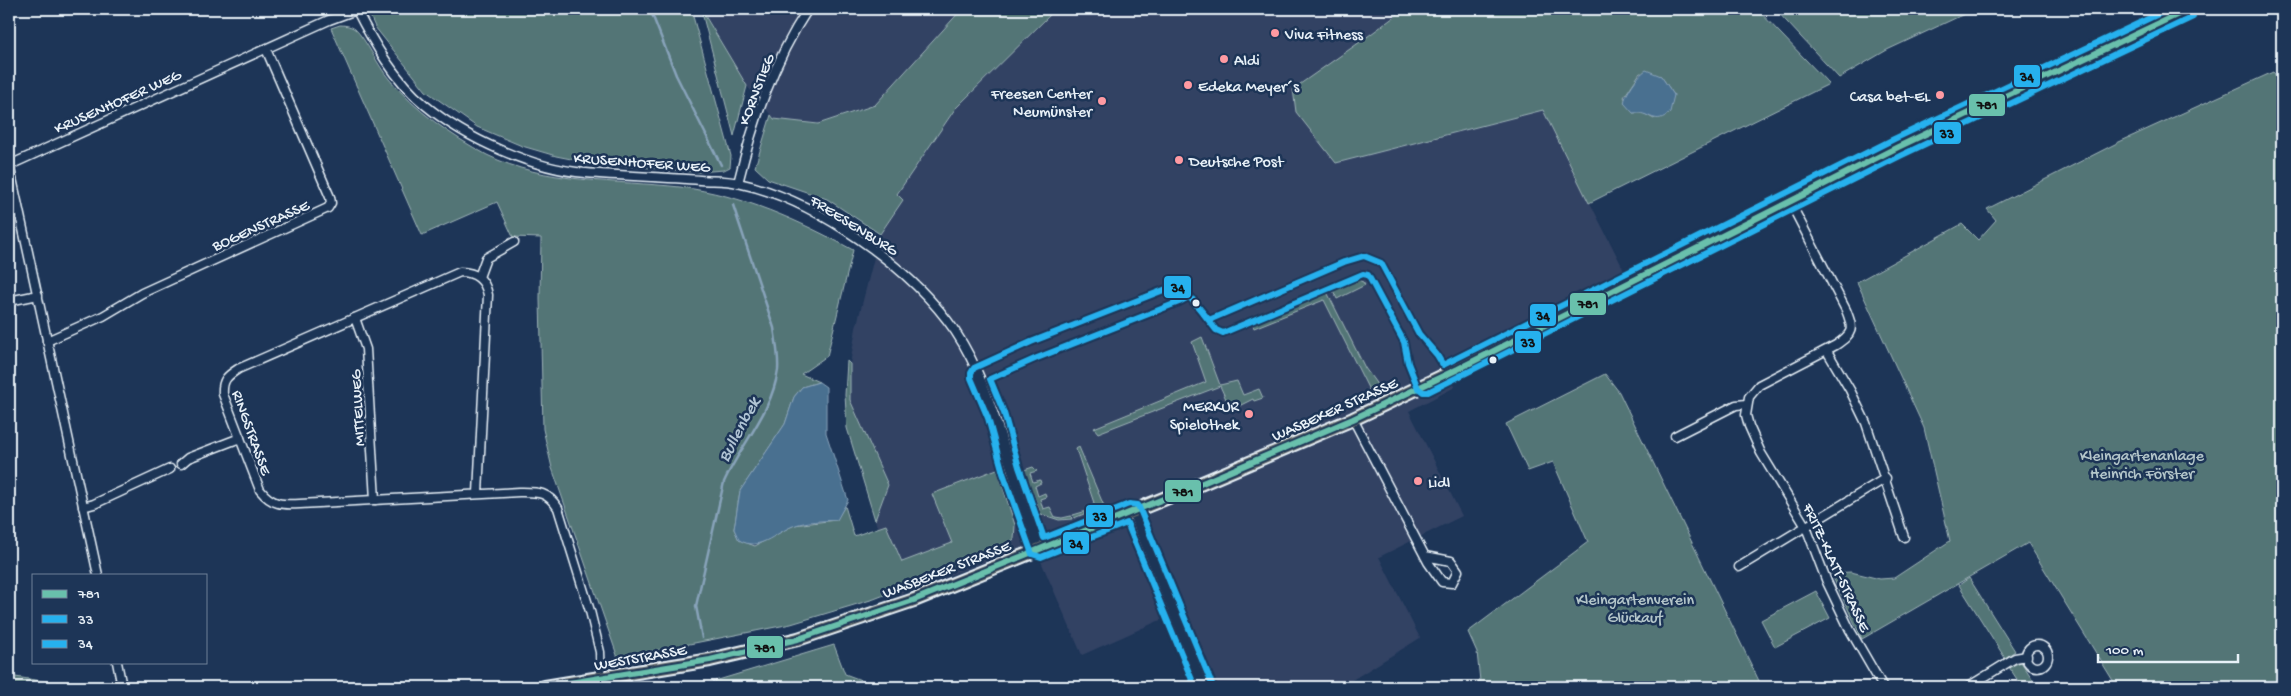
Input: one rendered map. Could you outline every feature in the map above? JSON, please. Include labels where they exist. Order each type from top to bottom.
[{"type":"main road","name":"WASBEKER STRASSE","points":[[710,660],[798,639],[914,600],[1132,512],[1352,419],[1458,369],[1898,147],[2189,9]]},
{"type":"main road","name":"WESTSTRASSE","points":[[545,687],[710,660]]},
{"type":"street","name":"KRUSENHOFER WEG","points":[[98,574],[11,171],[12,164],[19,159],[356,9],[373,41],[424,105],[463,131],[492,146],[534,163],[583,173],[721,181]]},
{"type":"street","name":"KORNSTIEG","points":[[738,183],[760,105],[784,49],[808,9]]},
{"type":"street","name":"BOGENSTRASSE","points":[[47,341],[104,316],[142,293],[328,208],[331,203],[330,197],[266,49]]},
{"type":"street","name":"FREESENBURG","points":[[721,181],[738,183],[779,196],[814,212],[874,249],[901,271],[932,302],[956,332],[986,391],[996,415],[1011,470],[1040,549]]},
{"type":"street","points":[[1675,436],[1736,405],[1747,404],[1759,384],[1827,350],[1849,335],[1852,325],[1790,202]]},
{"type":"street","points":[[478,493],[488,294],[479,277],[486,258],[514,242]]},
{"type":"street","name":"RINGSTRASSE","points":[[479,277],[468,272],[460,272],[228,376],[222,384],[223,394],[260,490],[270,501],[281,505],[478,493],[540,492],[552,498],[558,508],[590,611],[600,652],[601,678]]},
{"type":"street","points":[[9,301],[38,295]]},
{"type":"street","name":"MITTELWEG","points":[[355,318],[366,349],[375,500]]},
{"type":"street","points":[[1827,350],[1861,410],[1886,478],[1904,537]]},
{"type":"street","name":"FRITZ-KLATT-STRASSE","points":[[1747,404],[1749,426],[1761,453],[1806,527],[1827,582],[1846,621],[1883,687]]},
{"type":"street","points":[[1352,419],[1425,556]]},
{"type":"street","points":[[181,464],[188,458],[240,438]]},
{"type":"street","points":[[83,506],[94,504],[170,469]]},
{"type":"street","points":[[1739,568],[1886,478]]},
{"type":"street","points":[[1132,512],[1204,687]]},
{"type":"street","points":[[1968,687],[2015,658],[2027,656]]},
{"type":"street","points":[[117,664],[122,687]]},
{"type":"shaded area","points":[[702,9],[962,9],[875,105],[818,124],[774,119],[747,86]]},
{"type":"shaded area","points":[[1056,9],[1405,9],[1360,42],[1336,163],[1543,110],[1624,270],[1446,362],[1455,387],[1409,411],[1462,516],[1379,557],[1420,638],[1341,687],[1196,687],[1167,617],[1082,655],[1033,543],[899,595],[875,520],[888,485],[850,400],[850,364],[856,328],[880,234],[903,200],[897,194],[955,109]]},
{"type":"shaded area","points":[[1646,70],[1661,76],[1674,95],[1670,112],[1660,118],[1633,113],[1624,103],[1632,85]]},
{"type":"shaded area","points":[[819,382],[826,387],[826,433],[848,500],[837,520],[798,524],[760,543],[753,544],[739,540],[734,529],[740,491],[785,424],[794,397],[802,387]]},
{"type":"green space","points":[[367,9],[691,9],[731,156],[730,167],[724,170],[698,172],[591,163],[556,156],[522,146],[477,127],[426,91],[375,27]]},
{"type":"green space","points":[[701,9],[747,86],[734,136]]},
{"type":"green space","points":[[962,9],[1056,9],[955,109],[897,194],[903,200],[880,234],[827,199],[768,179],[755,167],[771,115],[774,119],[818,124],[875,105]]},
{"type":"green space","points":[[1405,9],[1757,9],[1829,84],[1589,203],[1543,110],[1336,163],[1296,112],[1293,89]],"holes":[[[1640,73],[1661,76],[1674,95],[1654,119],[1641,112],[1633,113],[1624,97]]]},
{"type":"green space","points":[[1775,9],[1975,9],[1887,50],[1839,78]]},
{"type":"green space","points":[[340,25],[352,27],[359,33],[385,74],[410,102],[447,131],[487,155],[509,164],[557,176],[680,187],[726,196],[791,219],[853,250],[827,356],[801,374],[819,382],[802,387],[794,397],[785,424],[740,491],[734,529],[739,540],[755,546],[794,525],[836,520],[845,506],[854,536],[886,525],[902,562],[952,543],[932,494],[997,469],[1015,525],[1014,539],[1003,548],[874,599],[791,624],[618,658],[552,468],[543,429],[540,299],[541,238],[513,237],[497,202],[422,235],[331,28]]},
{"type":"green space","name":"Kleingartenanlage Heinrich Förster","points":[[2273,72],[2282,82],[2282,687],[2117,687],[2028,543],[1862,639],[1831,573],[1851,572],[1880,579],[1894,578],[1950,541],[1924,428],[1857,282],[1962,224],[1978,240],[1996,220],[1987,209],[2119,142]]},
{"type":"green space","points":[[1353,278],[1363,282],[1365,285],[1337,299],[1332,288]]},
{"type":"green space","points":[[1325,288],[1365,368],[1381,390],[1371,394],[1324,300],[1254,328],[1251,319]]},
{"type":"green space","points":[[1202,337],[1220,385],[1237,381],[1243,395],[1259,389],[1263,398],[1254,401],[1253,399],[1231,410],[1220,386],[1098,433],[1094,428],[1206,382],[1192,342]]},
{"type":"green space","points":[[847,361],[850,364],[850,400],[888,485],[875,520],[847,428],[845,395]]},
{"type":"green space","name":"Kleingartenverein Glückauf","points":[[1605,374],[1619,392],[1762,687],[1469,687],[1480,681],[1477,652],[1468,632],[1588,542],[1553,462],[1528,471],[1506,424]]},
{"type":"green space","points":[[1079,447],[1104,506],[1074,518],[1073,515],[1090,510],[1094,503],[1076,449]]},
{"type":"green space","points":[[1033,467],[1037,471],[1030,473],[1033,482],[1040,480],[1041,483],[1035,486],[1038,496],[1045,493],[1046,497],[1040,499],[1043,509],[1050,507],[1055,517],[1071,516],[1072,519],[1059,520],[1041,514],[1024,470]]},
{"type":"green space","points":[[1969,578],[2015,651],[2005,658],[1959,585]]},
{"type":"green space","points":[[1816,591],[1830,618],[1775,647],[1761,620]]},
{"type":"green space","points":[[834,645],[845,674],[861,680],[865,687],[717,687],[715,681]]},
{"type":"green space","points":[[2021,662],[2038,687],[2022,687],[2009,667]]},
{"type":"green space","points":[[9,676],[80,687],[9,687]]},
{"type":"waterway","name":"Bullenbek","points":[[650,9],[676,75],[721,165]]},
{"type":"waterway","name":"Bullenbek","points":[[702,638],[696,606],[724,482],[763,414],[775,386],[778,370],[774,328],[733,205]]},
{"type":"waterway","name":"Bullenbek","points":[[713,682],[714,687]]},
{"type":"transit line","name":"34","points":[[1195,687],[1127,523],[1041,557],[1032,554],[1003,473],[988,418],[971,378],[974,368],[1031,342],[1174,286],[1182,288],[1209,320],[1344,262],[1364,256],[1381,263],[1419,334],[1443,365],[1894,139],[2169,9]]},
{"type":"transit line","name":"781","points":[[545,687],[710,660],[798,639],[914,600],[1193,487],[1353,419],[1458,369],[1898,147],[2189,9]]},
{"type":"transit line","name":"33","points":[[1212,684],[1138,505],[1129,504],[1044,538],[1019,467],[1004,413],[990,379],[1190,296],[1216,330],[1223,333],[1363,274],[1368,275],[1404,342],[1408,363],[1418,388],[1423,392],[1428,392],[1902,155],[2193,17]]},
{"type":"place","name":"Viva Fitness","points":[[1275,33]]},
{"type":"place","name":"Aldi","points":[[1224,59]]},
{"type":"place","name":"Edeka Meyer´s","points":[[1188,85]]},
{"type":"place","name":"Casa bet-EL","points":[[1940,95]]},
{"type":"place","name":"Freesen Center Neumünster","points":[[1102,101]]},
{"type":"place","name":"Deutsche Post","points":[[1179,160]]},
{"type":"place","name":"MERKUR Spielothek","points":[[1249,414]]},
{"type":"place","name":"Lidl","points":[[1418,481]]}]
